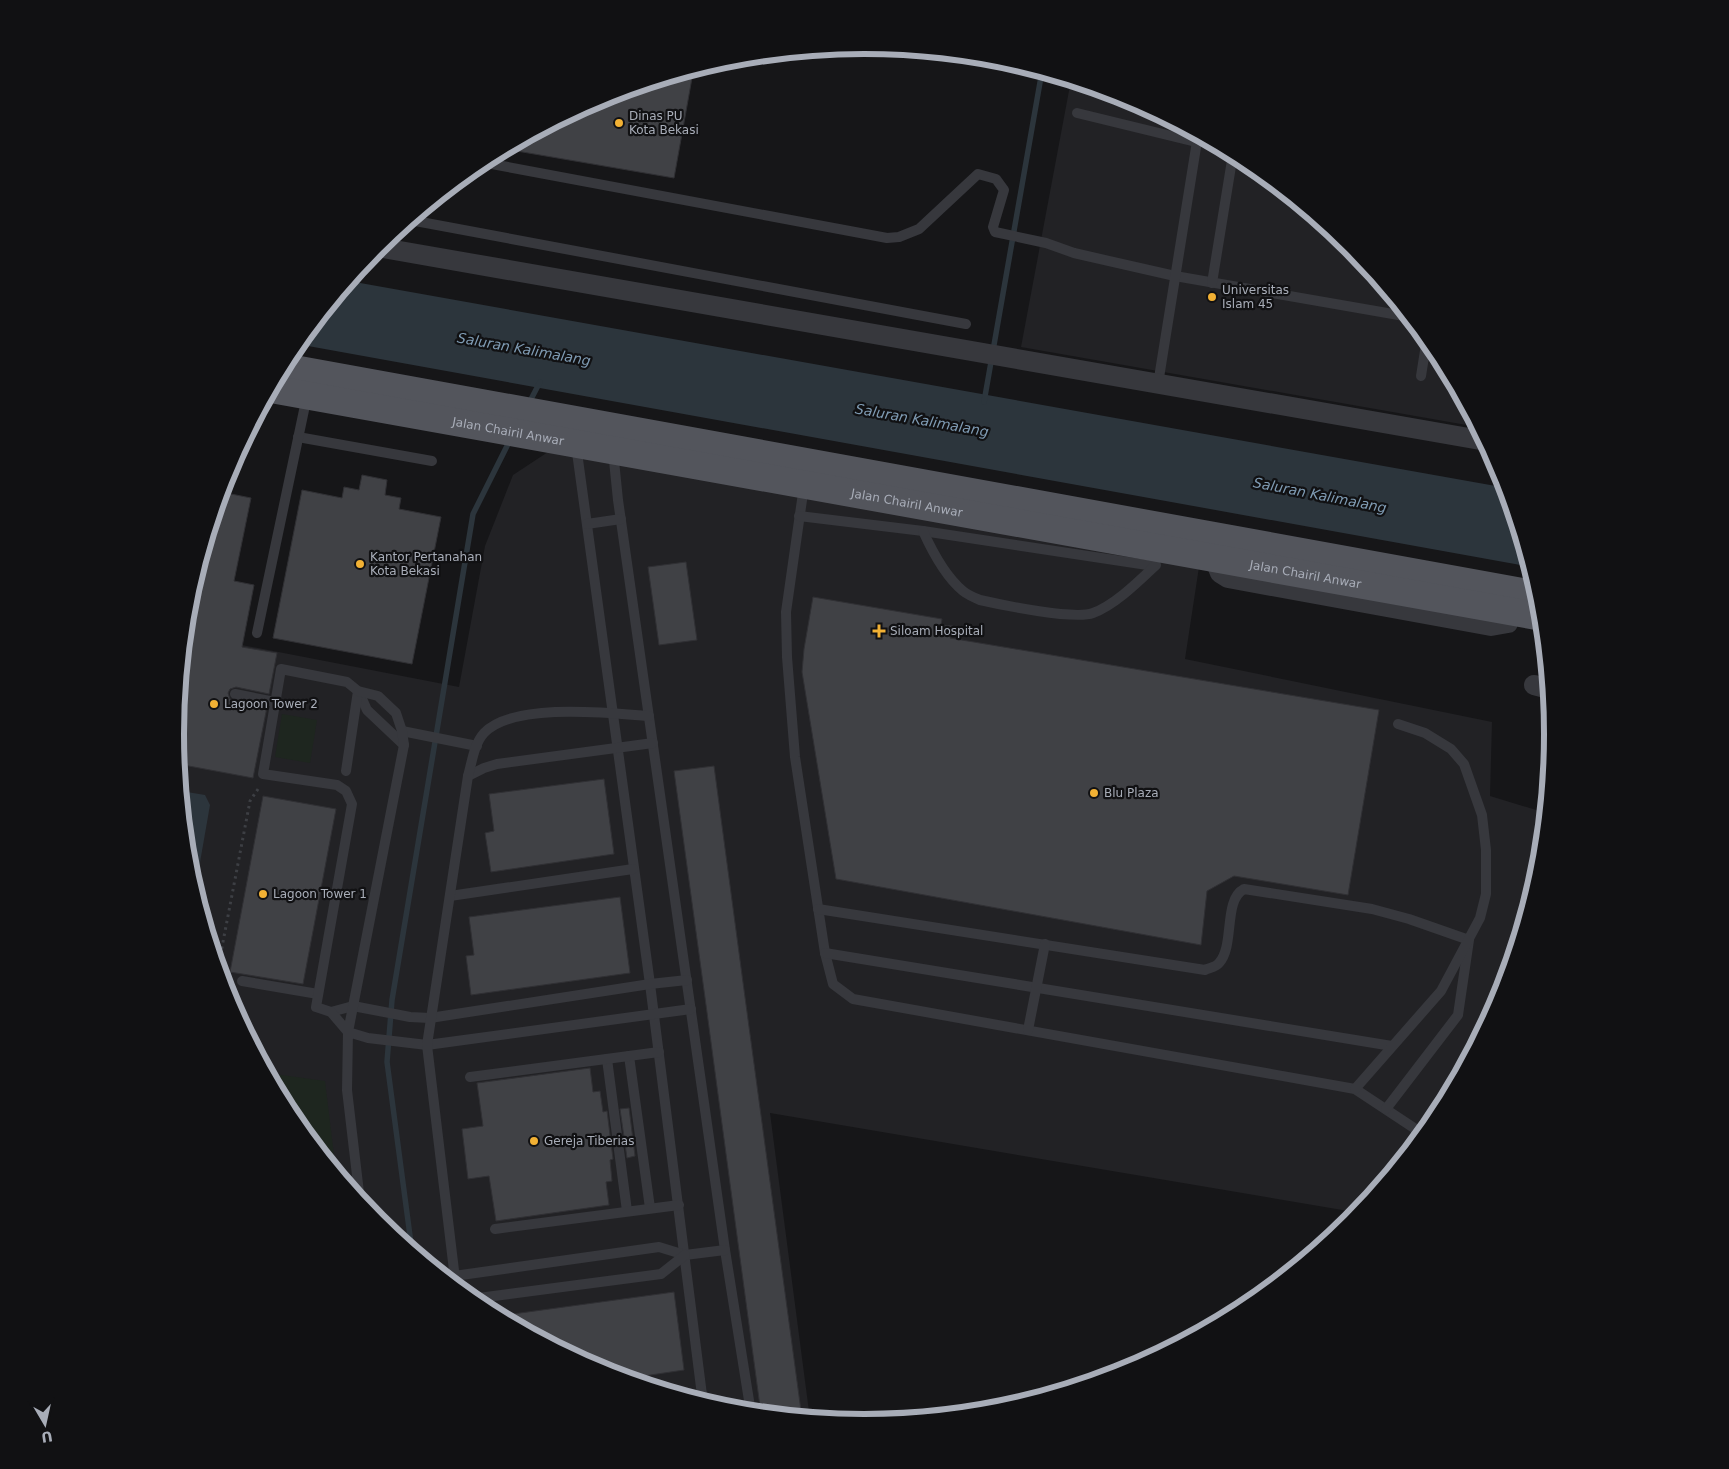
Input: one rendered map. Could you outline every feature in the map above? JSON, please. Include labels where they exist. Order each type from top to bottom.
[{"type":"main road","name":"Jalan Chairil Anwar","points":[[289,371],[310,384]]},
{"type":"main road","name":"Jalan Chairil Anwar","points":[[279,388],[310,384],[1215,547],[1530,594]]},
{"type":"main road","name":"Jalan Chairil Anwar","points":[[546,426],[575,442],[613,449],[807,473],[1163,558],[1215,547],[1534,615]]},
{"type":"street","points":[[388,249],[1478,440]]},
{"type":"lane","points":[[1077,112],[1189,136]]},
{"type":"lane","points":[[1158,384],[1197,140]]},
{"type":"lane","points":[[1212,283],[1233,162]]},
{"type":"lane","points":[[492,164],[887,238],[899,237],[919,229],[978,174],[996,179],[1004,190],[993,228],[995,232],[1046,244],[1074,253],[1175,276],[1401,315]]},
{"type":"lane","points":[[418,221],[966,324]]},
{"type":"lane","points":[[1421,376],[1425,348]]},
{"type":"lane","points":[[257,633],[310,384]]},
{"type":"lane","points":[[298,437],[432,461]]},
{"type":"lane","points":[[575,442],[654,1013],[703,1395]]},
{"type":"lane","points":[[613,449],[621,519],[725,1250],[750,1405]]},
{"type":"lane","points":[[807,473],[786,612],[787,657],[795,758],[825,953],[834,984],[853,999],[1355,1089],[1414,1128],[1417,1133]]},
{"type":"lane","points":[[799,516],[1163,558]]},
{"type":"lane","points":[[587,524],[621,519]]},
{"type":"lane","points":[[923,531],[930,548],[938,560],[964,591],[978,599],[1070,616],[1092,614],[1110,604],[1163,558]]},
{"type":"lane","points":[[359,1189],[347,1090],[348,1032],[404,745],[402,731],[396,713],[378,696],[358,691],[347,682],[281,669],[263,774],[337,785],[346,791],[352,804],[316,1007],[331,1012],[348,1032],[368,1038],[427,1045],[691,1009]]},
{"type":"lane","points":[[358,691],[367,710],[404,745]]},
{"type":"lane","points":[[346,771],[358,691]]},
{"type":"lane","points":[[235,694],[275,702]]},
{"type":"lane","points":[[450,1275],[427,1045],[468,776],[477,746],[483,735],[494,725],[537,714],[568,712],[649,716]]},
{"type":"lane","points":[[1355,1089],[1441,991],[1480,918],[1486,894],[1486,850],[1482,815],[1464,764],[1451,749],[1425,733],[1398,724]]},
{"type":"lane","points":[[402,731],[477,746]]},
{"type":"lane","points":[[468,776],[497,764],[653,743]]},
{"type":"lane","points":[[450,896],[633,869]]},
{"type":"lane","points":[[818,910],[1205,970],[1218,965],[1225,955],[1233,906],[1238,893],[1244,889],[1372,909],[1409,919],[1469,940]]},
{"type":"lane","points":[[1386,1109],[1458,1015],[1469,940]]},
{"type":"lane","points":[[1028,1030],[1045,944]]},
{"type":"lane","points":[[825,953],[1392,1046]]},
{"type":"lane","points":[[331,1012],[353,1006],[410,1017],[430,1018],[687,980]]},
{"type":"lane","points":[[242,981],[318,994]]},
{"type":"lane","points":[[470,1077],[659,1052]]},
{"type":"lane","points":[[630,1056],[650,1208]]},
{"type":"lane","points":[[607,1059],[627,1211]]},
{"type":"lane","points":[[495,1229],[679,1204]]},
{"type":"lane","points":[[452,1277],[659,1247],[685,1255],[725,1250]]},
{"type":"lane","points":[[481,1298],[661,1274],[685,1255]]},
{"type":"path","points":[[221,955],[250,801],[258,790]]},
{"type":"shaded area","name":"Universitas Islam 45","points":[[1070,86],[1125,106],[1166,124],[1243,168],[1279,194],[1346,253],[1405,320],[1431,356],[1471,426],[1021,347]]},
{"type":"shaded area","points":[[548,452],[1199,567],[1185,659],[1492,722],[1490,796],[1540,811],[1532,867],[1522,911],[1509,953],[1475,1036],[1431,1113],[1405,1149],[1350,1211],[770,1113],[809,1413],[732,1402],[688,1392],[604,1363],[563,1345],[524,1324],[486,1301],[450,1275],[383,1216],[324,1149],[298,1113],[254,1036],[220,953],[207,911],[197,867],[185,779],[185,690],[192,635],[459,687],[485,546],[513,475]]},
{"type":"shaded area","points":[[282,714],[317,720],[310,763],[275,757]]},
{"type":"shaded area","points":[[274,1074],[325,1081],[335,1162],[298,1113]]},
{"type":"water","name":"Saluran Kalimalang","points":[[356,282],[1498,486],[1524,566],[306,346],[324,320]]},
{"type":"water","points":[[186,792],[205,795],[210,805],[198,872]]},
{"type":"building","name":"Dinas PU Kota Bekasi","points":[[687,77],[692,78],[674,178],[515,151],[563,124],[604,106],[646,90]]},
{"type":"building","name":"Kantor Pertanahan Kota Bekasi","points":[[362,475],[387,480],[385,495],[401,498],[399,509],[441,517],[412,664],[273,638],[302,490],[342,498],[344,487],[359,490]]},
{"type":"building","name":"Lagoon Tower 2","points":[[229,494],[251,498],[234,581],[254,585],[242,647],[277,653],[269,694],[236,687],[230,689],[228,693],[233,701],[267,707],[253,778],[185,765],[185,690],[197,602],[207,558]]},
{"type":"building","points":[[686,562],[697,640],[659,645],[648,567]]},
{"type":"building","name":"Blu Plaza","points":[[813,597],[942,619],[941,625],[953,626],[950,638],[1379,710],[1348,895],[1234,876],[1207,891],[1201,945],[836,879],[802,672]]},
{"type":"building","points":[[714,766],[801,1412],[760,1406],[674,771]]},
{"type":"building","points":[[604,779],[614,854],[491,872],[485,833],[494,831],[489,794]]},
{"type":"building","name":"Lagoon Tower 1","points":[[263,796],[336,809],[303,984],[230,972]]},
{"type":"building","points":[[620,897],[630,973],[471,995],[466,956],[474,955],[469,917]]},
{"type":"building","name":"Gereja Tiberias","points":[[590,1068],[593,1092],[600,1091],[603,1112],[607,1111],[613,1159],[610,1160],[612,1181],[606,1182],[609,1205],[496,1221],[489,1176],[468,1179],[462,1129],[483,1126],[477,1083]]},
{"type":"building","points":[[629,1108],[635,1156],[627,1158],[620,1109]]},
{"type":"building","points":[[674,1292],[684,1370],[640,1377],[563,1345],[508,1315]]},
{"type":"waterway","points":[[984,402],[1041,77]]},
{"type":"waterway","points":[[529,403],[540,382]]},
{"type":"waterway","points":[[411,1241],[387,1062],[392,1000],[473,514],[510,440]]},
{"type":"place","name":"Dinas PU Kota Bekasi","points":[[619,123]]},
{"type":"place","name":"Universitas Islam 45","points":[[1212,297]]},
{"type":"place","name":"Kantor Pertanahan Kota Bekasi","points":[[360,564]]},
{"type":"place","name":"Siloam Hospital","points":[[879,631]]},
{"type":"place","name":"Lagoon Tower 2","points":[[214,704]]},
{"type":"place","name":"Blu Plaza","points":[[1094,793]]},
{"type":"place","name":"Lagoon Tower 1","points":[[263,894]]},
{"type":"place","name":"Gereja Tiberias","points":[[534,1141]]}]
